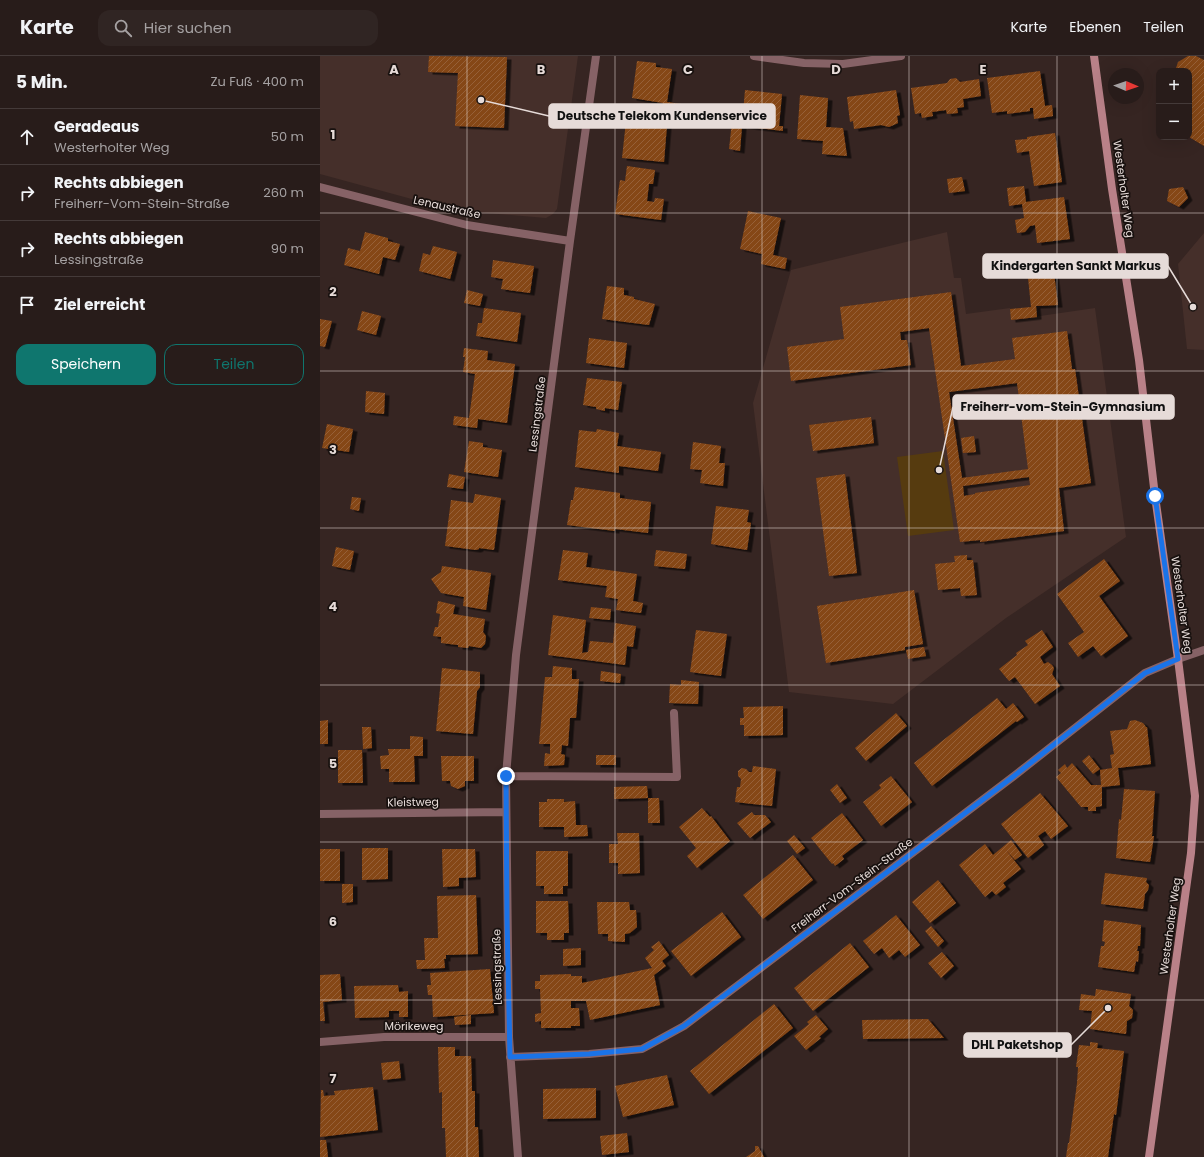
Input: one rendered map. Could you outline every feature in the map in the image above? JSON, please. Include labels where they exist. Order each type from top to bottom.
[{"type":"street","name":"Lessingstraße","points":[[518,1157],[509,1036],[506,776],[516,655],[570,241],[596,56]]},
{"type":"street","points":[[754,56],[804,63],[843,64],[901,56]]},
{"type":"street","name":"Westerholter Weg","points":[[1094,56],[1113,197],[1140,360],[1155,496],[1178,659],[1195,796],[1191,853],[1149,1157]]},
{"type":"street","name":"Lenaustraße","points":[[320,187],[467,225],[570,241]]},
{"type":"street","name":"Freiherr-Vom-Stein-Straße","points":[[510,1057],[589,1054],[642,1049],[684,1026],[1145,673],[1204,650]]},
{"type":"street","points":[[506,776],[677,777],[674,713]]},
{"type":"street","name":"Kleistweg","points":[[320,814],[506,812]]},
{"type":"street","name":"Mörikeweg","points":[[320,1042],[384,1037],[509,1036]]},
{"type":"shaded area","points":[[320,56],[578,56],[557,209],[553,214],[546,218],[452,210],[320,174]]},
{"type":"shaded area","points":[[947,232],[954,278],[961,278],[966,314],[1010,308],[1012,320],[1095,308],[1126,537],[1006,618],[893,704],[789,692],[753,403],[791,270]]},
{"type":"shaded area","points":[[1204,233],[1204,350],[1187,349],[1178,264]]},
{"type":"shaded area","points":[[943,451],[954,530],[908,536],[897,457]]},
{"type":"building","points":[[429,56],[507,57],[504,128],[455,126],[458,73],[428,72]]},
{"type":"building","points":[[1188,56],[1196,56],[1204,60],[1204,146],[1192,139],[1192,68],[1176,68],[1178,62]]},
{"type":"building","points":[[637,61],[656,63],[656,67],[672,69],[667,102],[689,105],[687,115],[661,112],[663,103],[632,98]]},
{"type":"building","points":[[1040,71],[1045,106],[1052,105],[1053,116],[1034,119],[1033,108],[1030,108],[1030,111],[1007,114],[1007,111],[992,113],[987,78]]},
{"type":"building","points":[[956,78],[960,82],[979,79],[981,96],[963,99],[964,107],[957,108],[958,113],[947,114],[946,110],[932,112],[933,116],[922,118],[921,113],[915,114],[911,88],[947,83],[950,79]]},
{"type":"building","points":[[745,90],[782,94],[779,126],[783,126],[783,131],[742,126],[740,151],[729,149],[733,112],[743,113]]},
{"type":"building","points":[[896,90],[900,115],[897,116],[898,123],[889,127],[881,125],[854,129],[853,121],[850,122],[847,97]]},
{"type":"building","points":[[800,95],[828,98],[826,127],[843,128],[847,156],[822,154],[823,141],[797,139]]},
{"type":"building","points":[[626,121],[667,125],[664,162],[622,158]]},
{"type":"building","points":[[1055,133],[1062,182],[1034,186],[1029,151],[1017,153],[1015,140]]},
{"type":"building","points":[[627,166],[655,170],[653,184],[649,184],[647,201],[654,202],[655,198],[664,199],[661,220],[615,214],[620,180],[625,181]]},
{"type":"building","points":[[962,177],[965,191],[949,193],[947,179]]},
{"type":"building","points":[[1024,186],[1026,202],[1064,197],[1070,239],[1037,243],[1035,225],[1030,226],[1025,232],[1017,233],[1015,220],[1024,218],[1022,204],[1009,206],[1007,188]]},
{"type":"building","points":[[1183,187],[1188,198],[1179,207],[1167,201],[1169,189]]},
{"type":"building","points":[[748,211],[781,218],[773,255],[787,258],[785,269],[761,264],[762,254],[740,249]]},
{"type":"building","points":[[365,232],[388,238],[388,241],[400,244],[395,260],[383,257],[379,274],[344,265],[348,248],[360,251]]},
{"type":"building","points":[[433,246],[457,252],[450,279],[419,271],[423,253],[430,255]]},
{"type":"building","points":[[493,260],[534,266],[530,293],[501,289],[503,279],[491,277]]},
{"type":"building","points":[[1053,265],[1058,305],[1036,306],[1037,317],[1011,320],[1010,309],[1031,307],[1027,268]]},
{"type":"building","points":[[607,286],[624,288],[624,295],[655,304],[649,325],[602,319]]},
{"type":"building","points":[[467,290],[483,294],[480,306],[464,303]]},
{"type":"building","points":[[951,292],[961,366],[1015,359],[1012,338],[1067,331],[1072,369],[1075,369],[1091,483],[1059,488],[1064,531],[980,542],[980,540],[960,542],[929,328],[900,332],[901,340],[907,340],[911,365],[791,381],[787,347],[844,339],[840,307]],"holes":[[[1017,383],[1028,469],[962,478],[949,392]],[[1029,477],[1030,485],[964,496],[963,486]]]},
{"type":"building","points":[[484,308],[521,313],[517,342],[476,336],[478,323],[482,323]]},
{"type":"building","points":[[362,311],[381,316],[376,335],[357,330]]},
{"type":"building","points":[[320,319],[332,321],[325,347],[320,346]]},
{"type":"building","points":[[589,338],[627,343],[624,368],[586,363]]},
{"type":"building","points":[[464,348],[488,351],[487,360],[515,364],[507,423],[478,419],[477,428],[453,425],[454,416],[469,418],[475,374],[463,372],[465,357],[463,357]]},
{"type":"building","points":[[587,378],[622,382],[618,410],[605,408],[605,411],[596,409],[596,407],[583,405]]},
{"type":"building","points":[[366,391],[385,393],[384,414],[365,412]]},
{"type":"building","points":[[871,417],[874,443],[813,451],[809,425]]},
{"type":"building","points":[[327,424],[353,429],[349,452],[322,448]]},
{"type":"building","points":[[597,429],[619,433],[617,446],[661,452],[658,471],[619,466],[619,473],[575,467],[579,430],[596,432]]},
{"type":"building","points":[[974,436],[976,452],[963,453],[961,438]]},
{"type":"building","points":[[469,441],[483,443],[483,447],[502,450],[498,477],[464,472]]},
{"type":"building","points":[[693,442],[721,446],[719,463],[725,463],[723,486],[700,483],[702,470],[690,469]]},
{"type":"building","points":[[449,474],[465,477],[463,489],[447,487]]},
{"type":"building","points":[[845,474],[857,573],[829,576],[816,478]]},
{"type":"building","points":[[575,487],[620,493],[620,498],[651,502],[648,533],[615,529],[615,531],[567,525],[571,500],[573,500]]},
{"type":"building","points":[[475,494],[501,498],[494,550],[479,548],[476,550],[445,546],[451,500],[473,503]]},
{"type":"building","points":[[352,497],[361,498],[359,511],[350,509]]},
{"type":"building","points":[[716,506],[749,510],[747,522],[751,523],[747,550],[711,544]]},
{"type":"building","points":[[336,547],[354,551],[350,570],[332,566]]},
{"type":"building","points":[[563,550],[588,553],[586,567],[637,574],[633,601],[643,603],[641,613],[616,610],[618,599],[605,597],[607,586],[558,580]]},
{"type":"building","points":[[656,550],[687,554],[685,569],[654,566]]},
{"type":"building","points":[[967,555],[967,560],[973,560],[977,595],[961,596],[960,588],[938,590],[935,564],[955,562],[954,556]]},
{"type":"building","points":[[1104,559],[1120,581],[1099,596],[1128,636],[1101,656],[1093,646],[1078,657],[1068,643],[1084,632],[1057,594]]},
{"type":"building","points":[[442,566],[491,573],[486,610],[463,606],[464,597],[441,593],[431,579],[441,572]]},
{"type":"building","points":[[914,590],[923,644],[905,647],[905,650],[826,663],[817,606]]},
{"type":"building","points":[[438,601],[455,605],[453,614],[485,619],[483,632],[486,636],[485,644],[481,648],[469,646],[468,648],[458,647],[458,645],[441,643],[441,637],[433,636],[435,627],[438,627],[440,614],[436,613]]},
{"type":"building","points":[[591,607],[611,609],[610,620],[589,618]]},
{"type":"building","points":[[553,615],[586,620],[582,653],[588,652],[590,641],[613,643],[615,623],[636,626],[633,647],[627,646],[625,665],[548,655]]},
{"type":"building","points":[[696,630],[727,634],[721,676],[690,672]]},
{"type":"building","points":[[1042,630],[1053,647],[1040,657],[1044,664],[1048,662],[1052,665],[1054,668],[1052,674],[1060,686],[1035,704],[1015,677],[1009,681],[999,669],[1017,655],[1016,653],[1028,645],[1025,641]]},
{"type":"building","points":[[924,647],[926,656],[908,659],[906,650]]},
{"type":"building","points":[[553,666],[572,668],[572,679],[579,679],[576,718],[570,718],[568,746],[562,745],[561,754],[565,755],[564,765],[544,766],[545,753],[550,754],[550,744],[539,744],[545,677],[552,677]]},
{"type":"building","points":[[442,668],[480,672],[480,687],[477,691],[473,734],[436,731]]},
{"type":"building","points":[[601,671],[621,674],[620,683],[600,681]]},
{"type":"building","points":[[681,680],[699,682],[698,704],[669,703],[670,684],[681,685]]},
{"type":"building","points":[[997,698],[1006,709],[1013,703],[1024,717],[1017,722],[1016,721],[932,786],[914,763]]},
{"type":"building","points":[[783,706],[783,735],[744,736],[744,725],[740,725],[740,718],[744,718],[743,707]]},
{"type":"building","points":[[896,713],[907,726],[866,761],[855,748]]},
{"type":"building","points":[[328,720],[328,744],[320,744],[320,721]]},
{"type":"building","points":[[1135,720],[1143,723],[1147,727],[1151,764],[1118,768],[1120,785],[1102,787],[1102,806],[1096,807],[1096,811],[1088,811],[1088,807],[1081,807],[1056,777],[1061,773],[1058,770],[1065,764],[1067,768],[1072,763],[1091,785],[1101,785],[1100,770],[1112,768],[1110,755],[1114,754],[1110,731],[1127,729],[1130,721]]},
{"type":"building","points":[[362,727],[371,727],[372,748],[363,749]]},
{"type":"building","points":[[410,736],[423,737],[423,756],[414,756],[415,782],[389,782],[389,769],[381,769],[380,756],[389,755],[388,749],[410,749]]},
{"type":"building","points":[[338,750],[362,750],[363,783],[338,783]]},
{"type":"building","points":[[596,755],[616,755],[616,765],[596,765]]},
{"type":"building","points":[[1089,755],[1100,769],[1093,774],[1082,761]]},
{"type":"building","points":[[441,756],[474,756],[474,781],[465,781],[465,786],[458,789],[451,786],[450,781],[442,781]]},
{"type":"building","points":[[753,766],[776,769],[772,806],[735,802],[737,787],[740,787],[741,779],[738,776],[738,771],[742,768],[752,772]]},
{"type":"building","points":[[891,776],[912,802],[881,826],[863,802],[881,788],[879,785]]},
{"type":"building","points":[[837,784],[847,798],[840,803],[830,790]]},
{"type":"building","points":[[647,786],[648,798],[614,799],[614,787]]},
{"type":"building","points":[[1124,789],[1155,791],[1152,836],[1154,836],[1150,862],[1116,858],[1119,819],[1121,820]]},
{"type":"building","points":[[1040,793],[1068,826],[1051,839],[1045,831],[1038,836],[1044,845],[1028,858],[1001,824]]},
{"type":"building","points":[[648,798],[659,798],[660,823],[648,823]]},
{"type":"building","points":[[547,799],[564,799],[564,802],[575,801],[576,825],[587,825],[588,836],[564,837],[564,827],[539,827],[539,802],[547,802]]},
{"type":"building","points":[[702,808],[710,817],[711,816],[730,841],[697,868],[687,856],[696,848],[679,827]]},
{"type":"building","points":[[752,812],[754,815],[765,815],[771,822],[750,838],[737,823]]},
{"type":"building","points":[[842,813],[863,840],[842,856],[844,859],[835,866],[811,838]]},
{"type":"building","points":[[617,833],[639,833],[640,873],[618,874],[618,863],[609,863],[609,844],[618,844]]},
{"type":"building","points":[[794,835],[805,848],[797,854],[787,841]]},
{"type":"building","points":[[1011,840],[1022,855],[1015,860],[1006,850],[1021,869],[1003,883],[1006,887],[996,895],[992,891],[985,897],[959,865],[985,844],[993,855]]},
{"type":"building","points":[[362,848],[388,848],[388,879],[362,880]]},
{"type":"building","points":[[320,849],[340,849],[340,881],[320,881]]},
{"type":"building","points":[[442,849],[475,849],[476,877],[459,878],[459,886],[443,887]]},
{"type":"building","points":[[536,851],[568,851],[568,886],[563,886],[563,894],[544,894],[544,886],[536,886]]},
{"type":"building","points":[[793,855],[813,880],[763,919],[743,895]]},
{"type":"building","points":[[1105,873],[1147,878],[1146,882],[1149,885],[1145,894],[1143,909],[1101,904]]},
{"type":"building","points":[[938,880],[956,903],[930,923],[912,902]]},
{"type":"building","points":[[342,884],[353,884],[353,902],[342,903]]},
{"type":"building","points":[[476,895],[478,954],[446,955],[446,959],[444,959],[445,968],[417,969],[416,960],[425,960],[424,938],[438,938],[437,896]]},
{"type":"building","points":[[536,901],[568,901],[569,933],[564,933],[564,940],[547,940],[547,933],[536,933]]},
{"type":"building","points":[[597,902],[629,902],[630,910],[636,910],[637,927],[630,933],[625,934],[625,942],[608,941],[608,934],[598,934]]},
{"type":"building","points":[[722,912],[741,937],[691,976],[671,951]]},
{"type":"building","points":[[896,915],[920,945],[905,957],[899,950],[889,958],[882,948],[874,954],[863,941]]},
{"type":"building","points":[[1104,920],[1141,925],[1140,946],[1138,946],[1137,951],[1139,951],[1138,962],[1136,961],[1134,972],[1098,967],[1101,946],[1104,946],[1105,942],[1102,941]]},
{"type":"building","points":[[931,926],[944,941],[938,947],[925,931]]},
{"type":"building","points":[[659,941],[669,955],[662,961],[666,966],[654,975],[660,1005],[590,1020],[586,1001],[571,1001],[571,1008],[579,1008],[580,1026],[571,1026],[571,1028],[541,1028],[541,1021],[535,1022],[535,1014],[541,1013],[540,989],[535,989],[535,981],[540,981],[540,975],[571,974],[571,976],[582,976],[582,983],[652,968],[645,958],[654,950],[651,947]]},
{"type":"building","points":[[850,943],[869,967],[813,1011],[794,988]]},
{"type":"building","points":[[581,948],[581,965],[563,966],[563,949]]},
{"type":"building","points":[[942,952],[954,966],[941,978],[928,963]]},
{"type":"building","points":[[490,969],[494,1013],[433,1017],[432,995],[428,995],[427,985],[431,985],[430,973]]},
{"type":"building","points":[[340,974],[342,1000],[323,1002],[325,1021],[320,1021],[320,975]]},
{"type":"building","points":[[398,985],[399,992],[408,991],[408,1017],[399,1017],[399,1011],[389,1011],[389,1017],[355,1018],[354,986]]},
{"type":"building","points":[[1096,989],[1131,994],[1129,1006],[1133,1010],[1132,1018],[1127,1021],[1126,1034],[1090,1029],[1092,1011],[1079,1010],[1081,994],[1095,996]]},
{"type":"building","points":[[774,1004],[793,1028],[709,1094],[690,1071]]},
{"type":"building","points":[[471,1015],[471,1024],[455,1025],[454,1017]]},
{"type":"building","points":[[816,1015],[828,1029],[819,1037],[821,1038],[806,1050],[794,1036],[809,1024],[807,1022]]},
{"type":"building","points":[[928,1019],[944,1038],[863,1039],[862,1020]]},
{"type":"building","points":[[1090,1042],[1098,1043],[1097,1048],[1124,1051],[1116,1115],[1114,1114],[1108,1157],[1066,1157],[1077,1083],[1078,1067],[1076,1067],[1079,1045],[1090,1046]]},
{"type":"building","points":[[438,1047],[455,1047],[455,1056],[471,1056],[472,1091],[475,1091],[475,1127],[478,1127],[479,1157],[446,1157],[445,1128],[442,1128],[442,1092],[439,1093]]},
{"type":"building","points":[[399,1061],[401,1078],[383,1080],[381,1063]]},
{"type":"building","points":[[667,1075],[674,1105],[623,1117],[615,1086]]},
{"type":"building","points":[[373,1087],[378,1130],[320,1137],[321,1090],[323,1090],[324,1096],[335,1095],[334,1091]]},
{"type":"building","points":[[596,1088],[596,1118],[543,1119],[543,1089]]},
{"type":"building","points":[[627,1133],[629,1152],[602,1155],[600,1136]]},
{"type":"building","points":[[320,1140],[326,1140],[328,1157],[320,1157]]},
{"type":"building","points":[[755,1146],[758,1146],[764,1157],[746,1157],[755,1151]]},
{"type":"place","name":"Deutsche Telekom Kundenservice","points":[[481,100]]},
{"type":"place","name":"Kindergarten Sankt Markus","points":[[1193,307]]},
{"type":"place","name":"Freiherr-vom-Stein-Gymnasium","points":[[939,470]]},
{"type":"place","name":"DHL Paketshop","points":[[1108,1008]]},
{"type":"route","points":[[506,776],[510,1057],[589,1054],[642,1049],[684,1026],[1014,776],[1145,673],[1178,659],[1155,496]]}]
